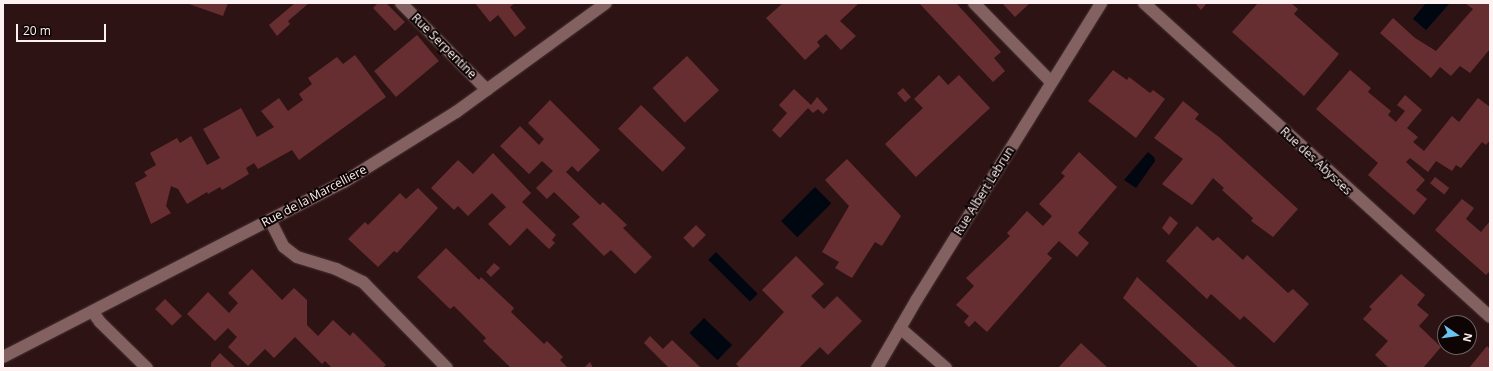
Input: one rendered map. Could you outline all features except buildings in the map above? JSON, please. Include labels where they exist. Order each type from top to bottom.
[{"type":"street","name":"Rue Serpentine","points":[[401,3],[487,90]]},
{"type":"street","name":"Rue de la Marcelliere","points":[[3,357],[344,182],[414,140],[487,90],[606,3]]},
{"type":"street","points":[[974,3],[1051,82]]},
{"type":"street","name":"Rue Albert Lebrun","points":[[877,368],[900,328],[1101,3]]},
{"type":"street","name":"Rue des Abysses","points":[[1144,3],[1490,317]]},
{"type":"street","points":[[270,220],[284,247],[297,257],[336,269],[363,282],[447,368]]},
{"type":"street","points":[[93,312],[100,322],[147,368]]},
{"type":"street","points":[[900,328],[946,368]]},
{"type":"shaded area","points":[[1426,3],[1450,3],[1426,30],[1413,19]]},
{"type":"shaded area","points":[[1148,152],[1154,157],[1155,161],[1136,188],[1124,180]]},
{"type":"shaded area","points":[[815,187],[831,203],[797,237],[781,221]]},
{"type":"shaded area","points":[[716,252],[758,294],[750,301],[708,260]]},
{"type":"shaded area","points":[[704,318],[732,345],[717,360],[689,333]]}]
